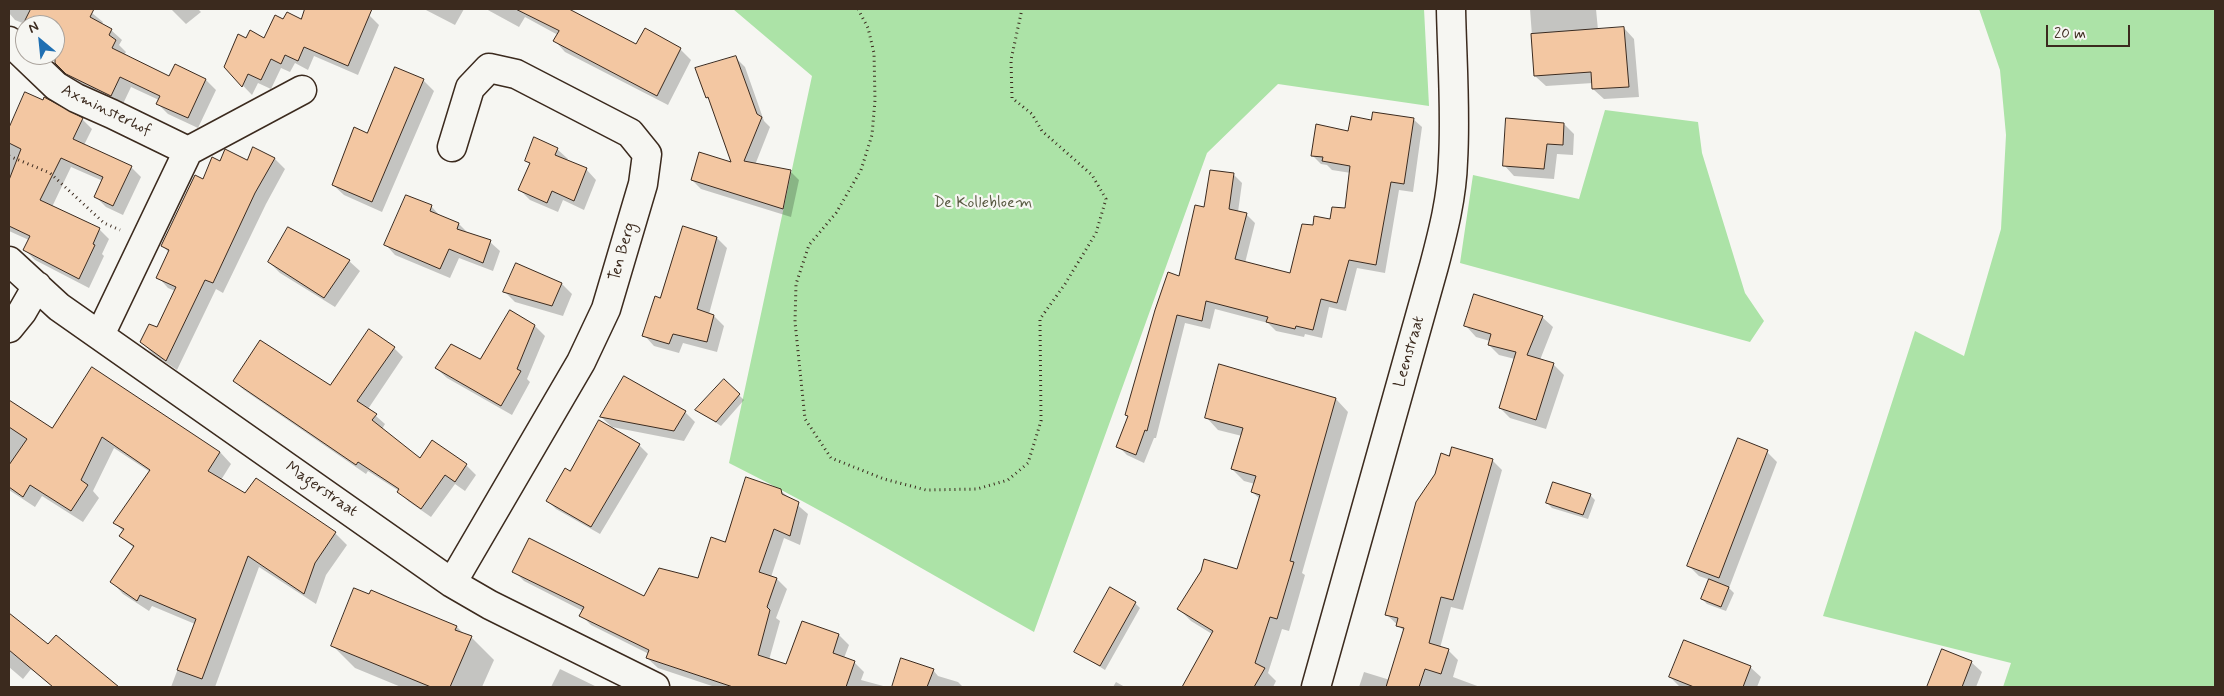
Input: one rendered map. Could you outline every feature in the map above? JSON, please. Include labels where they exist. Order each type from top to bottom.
[{"type":"street","name":"Leenstraat","points":[[1316,687],[1434,266],[1447,210],[1453,162],[1454,98],[1450,9]]},
{"type":"street","name":"Axminsterhof","points":[[9,41],[56,86],[76,98],[188,151]]},
{"type":"street","name":"Ten Berg","points":[[452,147],[470,88],[489,68],[516,74],[630,133],[647,154],[643,184],[606,309],[582,362],[452,583]]},
{"type":"street","points":[[100,335],[188,151],[302,90]]},
{"type":"street","name":"Magerstraat","points":[[9,261],[59,307],[452,583],[490,605],[655,687]]},
{"type":"street","points":[[9,328],[22,312],[37,286]]},
{"type":"path","points":[[858,9],[868,28],[874,53],[875,100],[872,135],[861,170],[836,213],[809,245],[796,284],[796,322],[805,419],[831,458],[884,480],[926,490],[978,489],[1008,480],[1028,463],[1041,421],[1040,319],[1065,284],[1096,233],[1106,199],[1092,175],[1042,131],[1032,114],[1012,98],[1011,60],[1022,9]]},
{"type":"path","points":[[9,156],[50,173],[104,222],[146,240]]},
{"type":"green space","name":"De Kollebloem","points":[[733,9],[1424,9],[1429,106],[1278,84],[1207,153],[1034,632],[845,525],[729,463],[812,76]]},
{"type":"green space","points":[[1979,9],[2215,9],[2215,687],[2003,687],[2011,663],[1823,616],[1915,331],[1964,356],[2001,229],[2006,135],[2000,70]]},
{"type":"green space","points":[[1605,110],[1698,122],[1702,153],[1745,293],[1764,321],[1750,342],[1460,263],[1473,175],[1579,199]]},
{"type":"building","points":[[31,9],[94,9],[90,17],[112,29],[109,35],[116,40],[112,48],[169,76],[175,64],[206,79],[188,118],[156,104],[160,96],[120,77],[111,96],[66,74],[57,65],[65,65],[65,15],[28,15]]},
{"type":"building","points":[[305,9],[372,9],[348,66],[304,47],[298,61],[285,55],[281,64],[271,59],[261,80],[248,74],[242,87],[224,67],[238,34],[246,38],[250,30],[264,38],[275,15],[283,19],[287,12],[301,19]]},
{"type":"building","points":[[516,9],[569,9],[636,44],[645,28],[681,48],[657,96],[553,41],[559,31]]},
{"type":"building","points":[[1624,27],[1629,87],[1592,89],[1591,72],[1534,76],[1531,34]]},
{"type":"building","points":[[736,56],[757,114],[762,117],[744,161],[791,170],[783,209],[691,180],[699,152],[731,162],[708,97],[706,98],[695,68]]},
{"type":"building","points":[[395,67],[424,79],[372,202],[332,185],[354,127],[367,133]]},
{"type":"building","points":[[25,92],[43,100],[44,97],[83,118],[73,139],[132,166],[113,206],[94,197],[103,177],[61,158],[40,200],[100,228],[93,244],[95,245],[79,279],[23,250],[30,236],[9,226],[9,180],[21,149],[9,143],[9,128]]},
{"type":"building","points":[[1373,112],[1414,118],[1404,184],[1391,182],[1376,265],[1349,260],[1337,303],[1321,299],[1313,330],[1296,326],[1295,329],[1266,322],[1268,317],[1206,301],[1202,321],[1177,315],[1147,431],[1145,430],[1136,455],[1116,447],[1128,416],[1125,415],[1155,310],[1168,272],[1179,276],[1195,205],[1204,207],[1210,170],[1234,173],[1229,209],[1247,213],[1235,259],[1290,273],[1302,224],[1313,225],[1314,216],[1330,219],[1332,207],[1345,208],[1350,166],[1322,161],[1323,157],[1311,156],[1316,124],[1348,131],[1351,116],[1371,120]]},
{"type":"building","points":[[1506,118],[1564,123],[1563,145],[1547,144],[1544,169],[1503,166]]},
{"type":"building","points":[[534,137],[558,148],[555,155],[587,168],[574,201],[552,191],[547,203],[518,190],[530,163],[525,161]]},
{"type":"building","points":[[253,147],[275,158],[255,193],[213,283],[205,280],[166,361],[140,342],[149,324],[157,327],[176,287],[156,278],[169,250],[161,246],[195,175],[203,179],[212,157],[220,161],[225,149],[247,160]]},
{"type":"building","points":[[406,195],[432,205],[430,211],[459,223],[457,229],[491,240],[483,263],[449,249],[440,269],[384,245]]},
{"type":"building","points":[[683,226],[717,237],[697,309],[714,315],[707,342],[673,334],[669,344],[642,336],[655,296],[660,298]]},
{"type":"building","points":[[288,227],[350,260],[324,298],[268,262]]},
{"type":"building","points":[[516,263],[562,283],[552,306],[503,292]]},
{"type":"building","points":[[1474,294],[1543,316],[1527,355],[1554,363],[1536,420],[1499,408],[1516,352],[1488,345],[1491,334],[1464,326]]},
{"type":"building","points":[[510,310],[535,325],[517,369],[521,371],[501,406],[435,368],[451,344],[480,359]]},
{"type":"building","points":[[369,329],[395,347],[357,401],[377,414],[372,420],[420,458],[432,440],[467,464],[455,482],[445,475],[421,509],[397,492],[399,489],[358,462],[356,465],[233,381],[260,340],[330,385]]},
{"type":"building","points":[[1219,364],[1336,398],[1290,561],[1294,562],[1277,619],[1270,617],[1255,663],[1265,668],[1254,687],[1182,687],[1213,631],[1177,609],[1201,571],[1204,559],[1237,569],[1260,495],[1251,492],[1256,476],[1231,469],[1243,428],[1205,418]]},
{"type":"building","points":[[92,367],[220,452],[208,471],[245,493],[256,478],[336,532],[315,563],[304,594],[248,556],[202,679],[177,670],[196,619],[140,595],[137,601],[110,582],[134,546],[119,536],[124,529],[113,523],[150,470],[102,437],[81,480],[88,485],[71,511],[30,485],[23,497],[9,487],[9,465],[27,439],[9,427],[9,400],[52,428]]},
{"type":"building","points":[[624,376],[686,411],[674,431],[600,417]]},
{"type":"building","points":[[724,379],[740,394],[716,422],[695,410]]},
{"type":"building","points":[[599,420],[640,444],[591,527],[546,501],[565,468],[570,471]]},
{"type":"building","points":[[1738,438],[1768,450],[1719,578],[1687,566]]},
{"type":"building","points":[[1452,447],[1493,459],[1453,600],[1441,597],[1429,643],[1449,649],[1441,674],[1425,669],[1419,687],[1386,687],[1404,628],[1396,626],[1398,618],[1385,615],[1416,502],[1435,474],[1441,453],[1449,456]]},
{"type":"building","points":[[746,477],[781,489],[782,494],[799,502],[790,536],[774,529],[759,572],[777,578],[767,607],[770,610],[758,655],[786,664],[802,621],[839,634],[833,653],[855,661],[846,687],[733,687],[646,658],[649,650],[579,616],[584,607],[512,572],[529,538],[644,596],[659,568],[698,578],[711,537],[725,542]]},
{"type":"building","points":[[1553,482],[1591,494],[1583,515],[1546,503]]},
{"type":"building","points":[[1709,579],[1729,587],[1721,607],[1701,599]]},
{"type":"building","points":[[1110,587],[1136,602],[1100,666],[1074,652]]},
{"type":"building","points":[[354,588],[369,594],[371,590],[457,626],[455,630],[472,636],[450,687],[431,687],[331,646]]},
{"type":"building","points":[[9,613],[48,644],[56,635],[119,687],[53,687],[9,650]]},
{"type":"building","points":[[1684,640],[1751,666],[1743,687],[1694,687],[1669,677]]},
{"type":"building","points":[[1942,649],[1972,661],[1962,687],[1927,687]]},
{"type":"building","points":[[901,658],[934,669],[927,687],[892,687]]}]
